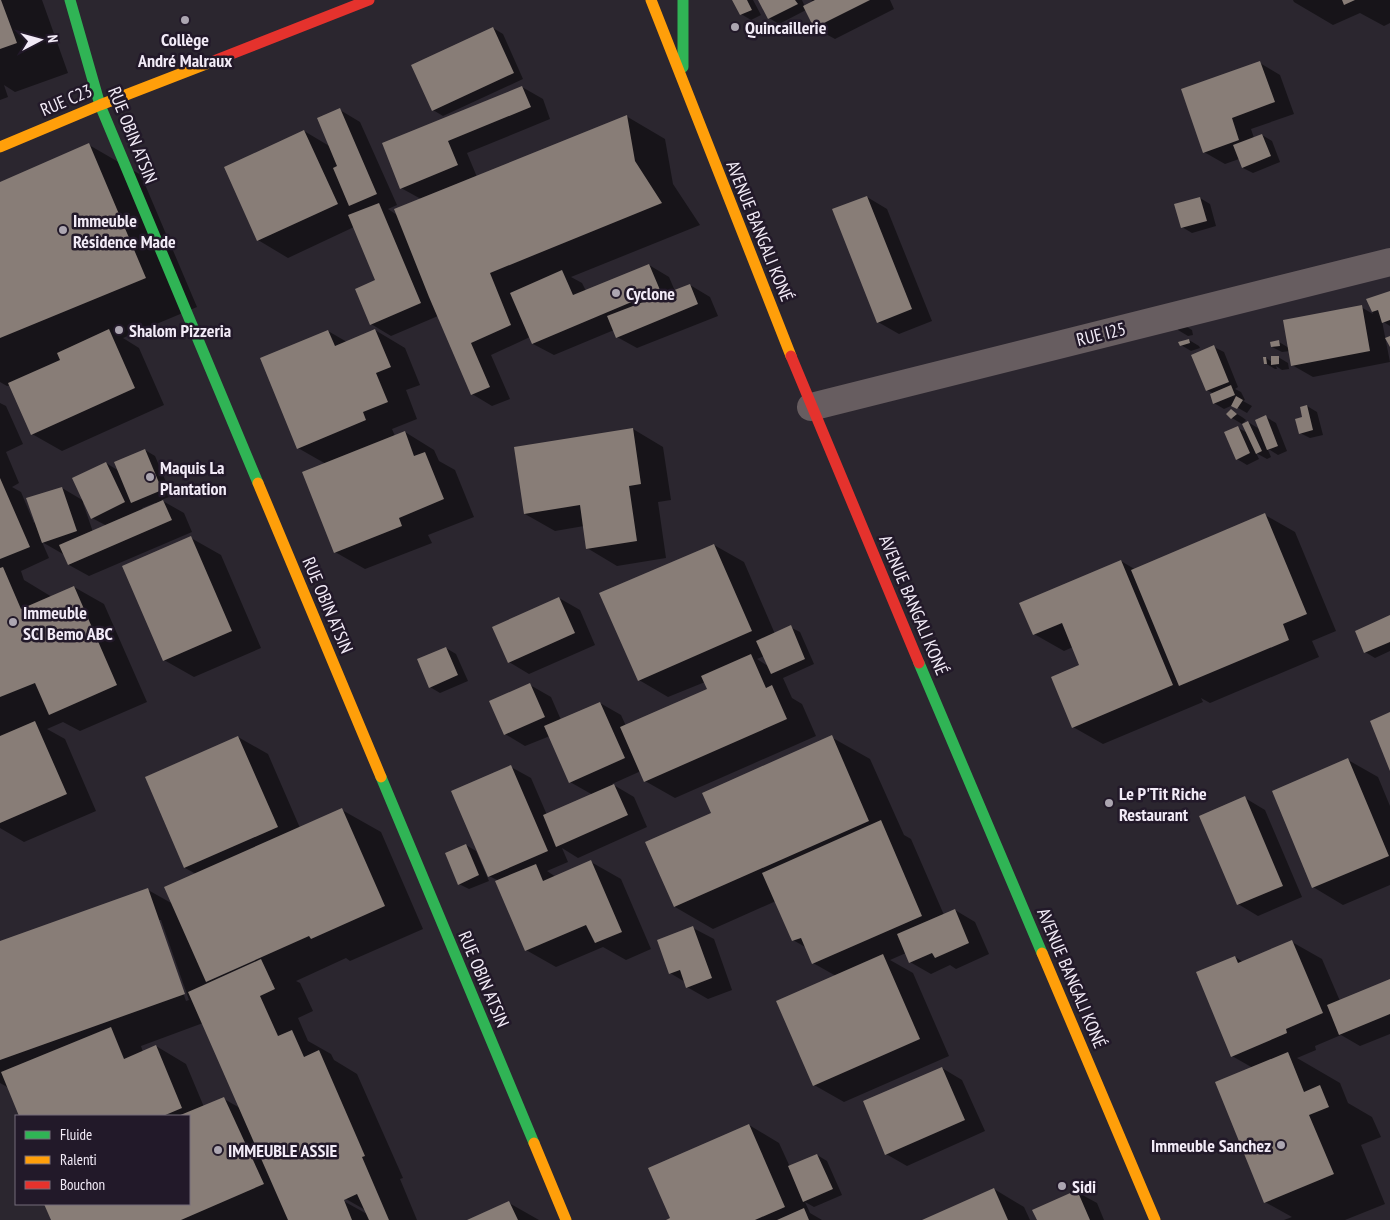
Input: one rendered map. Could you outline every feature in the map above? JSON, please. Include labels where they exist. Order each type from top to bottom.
[{"type":"street","name":"RUE OBIN ATSIN","points":[[70,0],[100,105],[566,1220]]},
{"type":"street","name":"RUE C23","points":[[0,147],[100,105],[369,0]]},
{"type":"street","name":"AVENUE BANGALI KONÉ","points":[[651,0],[811,407],[1155,1220]]},
{"type":"street","points":[[683,0],[683,81]]},
{"type":"street","name":"RUE I25","points":[[811,407],[1390,262]]},
{"type":"building","points":[[0,0],[17,43],[0,49]]},
{"type":"building","points":[[732,0],[747,0],[752,10],[740,15]]},
{"type":"building","points":[[758,0],[795,0],[798,4],[768,19]]},
{"type":"building","points":[[815,0],[870,0],[814,28],[803,6]]},
{"type":"building","points":[[1342,0],[1355,0],[1344,5]]},
{"type":"building","points":[[493,27],[514,73],[432,111],[411,65]]},
{"type":"building","points":[[1260,61],[1275,102],[1232,118],[1239,140],[1203,153],[1181,89]]},
{"type":"building","points":[[522,86],[531,107],[448,141],[458,165],[400,189],[382,143]]},
{"type":"building","points":[[340,108],[377,194],[349,206],[333,168],[337,166],[317,118]]},
{"type":"building","points":[[627,115],[635,161],[662,203],[490,273],[511,325],[471,343],[490,387],[471,395],[394,209]]},
{"type":"building","points":[[304,130],[338,204],[257,241],[224,167]]},
{"type":"building","points":[[1262,134],[1271,156],[1242,168],[1233,145]]},
{"type":"building","name":"Immeuble Résidence Made","points":[[89,143],[146,278],[0,338],[0,182]]},
{"type":"building","points":[[867,196],[912,309],[877,323],[832,209]]},
{"type":"building","points":[[1200,197],[1207,221],[1181,228],[1174,204]]},
{"type":"building","points":[[379,203],[421,303],[370,325],[355,289],[375,280],[348,215]]},
{"type":"building","points":[[649,264],[660,290],[532,344],[510,293],[562,270],[573,295]]},
{"type":"building","points":[[690,284],[698,304],[616,338],[607,316]]},
{"type":"building","points":[[1390,291],[1390,320],[1382,323],[1378,310],[1372,312],[1366,299]]},
{"type":"building","points":[[1362,305],[1370,351],[1291,366],[1283,320]]},
{"type":"building","points":[[109,329],[135,388],[31,435],[8,383],[60,360],[57,353]]},
{"type":"building","points":[[375,329],[391,367],[376,373],[388,402],[363,412],[366,420],[297,449],[260,358],[328,330],[335,346]]},
{"type":"building","points":[[1390,336],[1390,347],[1385,338]]},
{"type":"building","points":[[1189,339],[1190,343],[1180,346],[1178,342]]},
{"type":"building","points":[[1279,340],[1280,346],[1271,347],[1270,342]]},
{"type":"building","points":[[1214,345],[1229,382],[1206,391],[1191,355]]},
{"type":"building","points":[[1271,356],[1279,356],[1279,364],[1271,365]]},
{"type":"building","points":[[1263,357],[1266,357],[1267,364],[1264,364]]},
{"type":"building","points":[[1231,385],[1235,395],[1213,404],[1210,394]]},
{"type":"building","points":[[1236,396],[1243,400],[1237,409],[1231,406]]},
{"type":"building","points":[[1307,405],[1313,430],[1299,434],[1295,419],[1302,417],[1300,407]]},
{"type":"building","points":[[1231,409],[1237,414],[1231,419],[1226,414]]},
{"type":"building","points":[[1266,415],[1278,446],[1267,450],[1255,420]]},
{"type":"building","points":[[1248,421],[1262,451],[1256,454],[1242,424]]},
{"type":"building","points":[[1238,426],[1250,453],[1236,460],[1224,432]]},
{"type":"building","points":[[633,428],[641,484],[629,486],[637,541],[586,549],[580,505],[524,514],[514,447]]},
{"type":"building","points":[[405,431],[414,456],[425,452],[444,499],[399,518],[402,526],[334,553],[302,472]]},
{"type":"building","points":[[145,449],[162,490],[131,503],[114,462]]},
{"type":"building","points":[[106,462],[125,502],[91,519],[72,478]]},
{"type":"building","points":[[0,478],[30,547],[0,559]]},
{"type":"building","points":[[62,487],[77,531],[42,543],[26,498]]},
{"type":"building","points":[[163,500],[172,520],[68,565],[59,545]]},
{"type":"building","points":[[1265,513],[1307,614],[1283,624],[1289,640],[1179,686],[1131,570]]},
{"type":"building","points":[[191,536],[232,631],[163,661],[122,566]]},
{"type":"building","points":[[714,544],[752,631],[638,681],[599,593]]},
{"type":"building","points":[[1121,560],[1173,685],[1072,728],[1051,677],[1079,665],[1062,623],[1033,635],[1019,603]]},
{"type":"building","points":[[3,567],[21,609],[74,586],[117,685],[49,715],[35,683],[0,697],[0,568]]},
{"type":"building","points":[[559,597],[575,633],[508,663],[492,627]]},
{"type":"building","points":[[1390,615],[1390,642],[1364,653],[1355,631]]},
{"type":"building","points":[[791,625],[805,659],[771,674],[756,641]]},
{"type":"building","points":[[446,647],[458,675],[429,688],[417,659]]},
{"type":"building","points":[[751,654],[766,688],[772,685],[787,719],[644,782],[620,727],[707,689],[701,676]]},
{"type":"building","points":[[530,683],[545,717],[504,735],[489,701]]},
{"type":"building","points":[[600,702],[625,758],[569,783],[544,726]]},
{"type":"building","points":[[1390,712],[1390,771],[1370,721]]},
{"type":"building","points":[[35,721],[67,794],[0,823],[0,736]]},
{"type":"building","points":[[832,735],[869,821],[674,907],[645,842],[711,813],[702,793]]},
{"type":"building","points":[[238,736],[278,827],[184,868],[145,777]]},
{"type":"building","points":[[1348,758],[1389,856],[1312,888],[1272,791]]},
{"type":"building","points":[[511,765],[548,851],[488,877],[451,791]]},
{"type":"building","points":[[614,784],[628,815],[556,847],[543,815]]},
{"type":"building","points":[[1245,796],[1283,886],[1237,905],[1199,816]]},
{"type":"building","points":[[342,808],[385,906],[311,939],[309,936],[206,982],[164,887]]},
{"type":"building","points":[[881,820],[922,916],[812,964],[801,938],[792,941],[762,873]]},
{"type":"building","points":[[466,844],[479,875],[458,885],[445,853]]},
{"type":"building","points":[[591,860],[622,932],[595,943],[586,925],[525,951],[495,881],[536,864],[543,881]]},
{"type":"building","points":[[148,888],[185,994],[0,1060],[0,941]]},
{"type":"building","points":[[955,909],[969,943],[935,958],[932,953],[909,963],[897,934]]},
{"type":"building","points":[[693,926],[712,978],[686,988],[680,970],[669,974],[657,940]]},
{"type":"building","points":[[1292,940],[1323,1013],[1286,1029],[1287,1033],[1231,1057],[1196,972],[1235,956],[1238,963]]},
{"type":"building","points":[[883,954],[920,1039],[813,1086],[776,1001]]},
{"type":"building","points":[[261,959],[275,989],[260,996],[278,1036],[292,1030],[304,1057],[319,1050],[365,1156],[362,1157],[389,1220],[369,1220],[357,1194],[344,1200],[352,1220],[288,1220],[188,992]]},
{"type":"building","points":[[1390,979],[1390,1014],[1339,1035],[1327,1005]]},
{"type":"building","points":[[111,1027],[124,1059],[156,1045],[182,1108],[165,1115],[19,1115],[1,1072]]},
{"type":"building","name":"Immeuble Sanchez","points":[[1288,1052],[1304,1092],[1320,1085],[1329,1107],[1309,1115],[1334,1174],[1264,1203],[1215,1082]]},
{"type":"building","points":[[942,1067],[965,1120],[885,1155],[863,1101]]},
{"type":"building","name":"IMMEUBLE ASSIE","points":[[224,1097],[264,1184],[181,1220],[51,1220],[44,1205],[190,1205],[190,1115],[180,1115]]},
{"type":"building","points":[[749,1124],[785,1207],[755,1220],[666,1220],[670,1218],[648,1168]]},
{"type":"building","points":[[817,1154],[833,1189],[803,1202],[788,1166]]},
{"type":"building","points":[[994,1188],[1008,1220],[922,1220]]},
{"type":"building","points":[[1077,1190],[1090,1220],[1037,1220],[1032,1210]]},
{"type":"building","points":[[509,1201],[518,1220],[467,1220]]},
{"type":"building","points":[[804,1208],[809,1220],[777,1220]]},
{"type":"traffic: fast","points":[[70,0],[100,105],[258,483]]},
{"type":"traffic: fast","points":[[683,0],[683,67]]},
{"type":"traffic: fast","points":[[919,663],[1042,953]]},
{"type":"traffic: fast","points":[[381,777],[534,1143]]},
{"type":"traffic: slow","points":[[651,0],[791,356]]},
{"type":"traffic: slow","points":[[0,147],[100,105],[211,62]]},
{"type":"traffic: slow","points":[[258,483],[381,777]]},
{"type":"traffic: slow","points":[[1042,953],[1155,1220]]},
{"type":"traffic: slow","points":[[534,1143],[566,1220]]},
{"type":"traffic: jam","points":[[211,62],[369,0]]},
{"type":"traffic: jam","points":[[791,356],[919,663]]},
{"type":"place","name":"Collège André Malraux","points":[[185,20]]},
{"type":"place","name":"Quincaillerie","points":[[735,27]]},
{"type":"place","name":"Immeuble Résidence Made","points":[[63,230]]},
{"type":"place","name":"Cyclone","points":[[616,293]]},
{"type":"place","name":"Shalom Pizzeria","points":[[119,330]]},
{"type":"place","name":"Maquis La Plantation","points":[[150,477]]},
{"type":"place","name":"Immeuble SCI Bemo ABC","points":[[13,622]]},
{"type":"place","name":"Le P'Tit Riche Restaurant","points":[[1109,803]]},
{"type":"place","name":"Immeuble Sanchez","points":[[1281,1145]]},
{"type":"place","name":"IMMEUBLE ASSIE","points":[[218,1150]]},
{"type":"place","name":"Sidi","points":[[1062,1186]]}]
